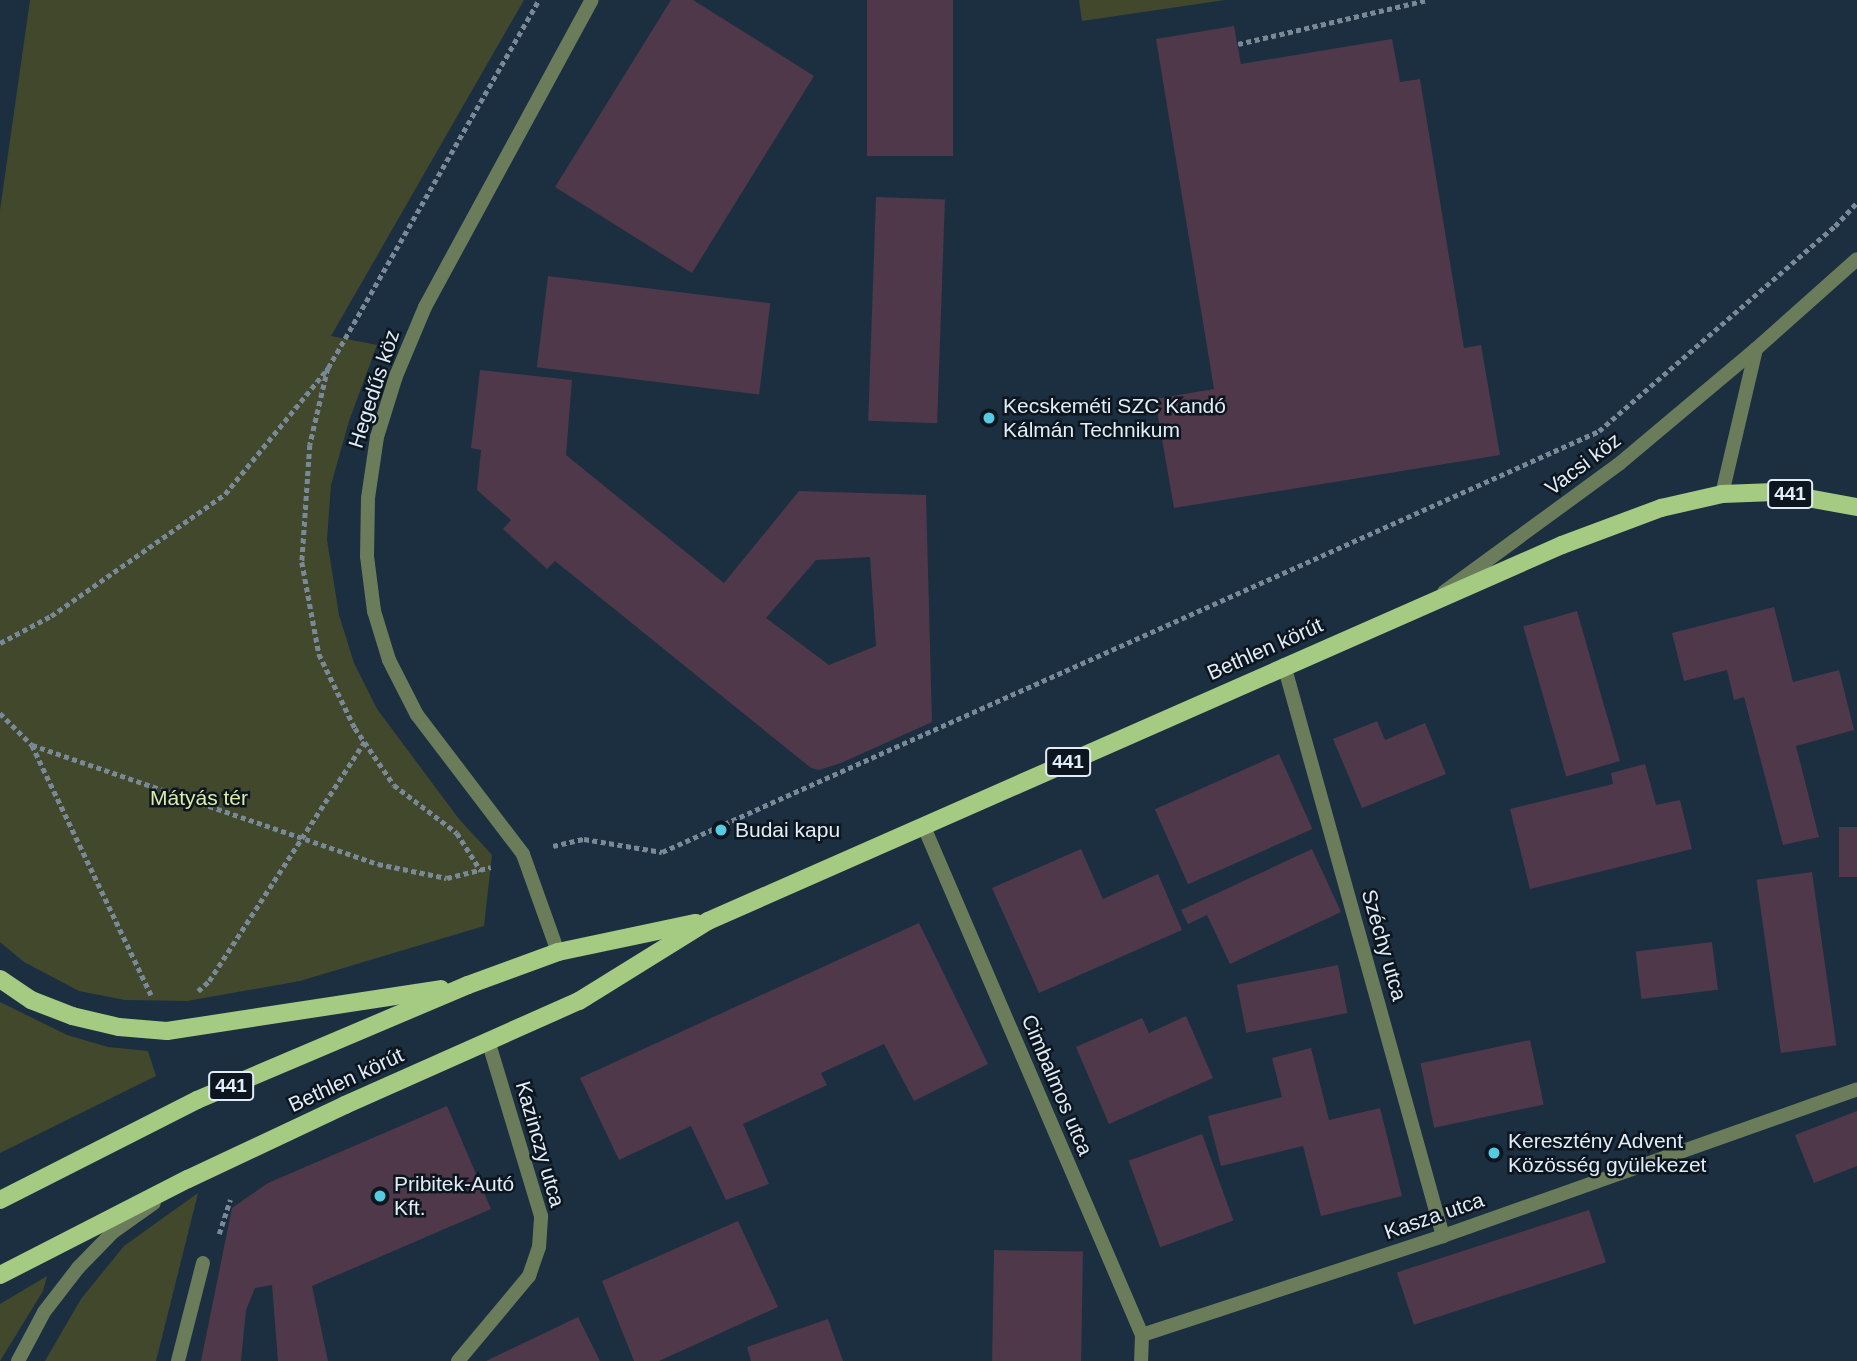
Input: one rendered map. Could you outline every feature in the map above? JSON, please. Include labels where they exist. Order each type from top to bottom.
[{"type":"main road","name":"Bethlen körút","points":[[0,1275],[187,1179],[488,1040],[579,1001],[708,921],[1284,665],[1574,540],[1661,508],[1721,494],[1775,492],[1857,507]]},
{"type":"main road","name":"Bethlen körút","points":[[0,1200],[197,1100],[468,985],[558,952],[708,921]]},
{"type":"main road","points":[[0,979],[31,1000],[72,1016],[118,1027],[167,1031],[468,985]]},
{"type":"street","name":"Hegedűs köz","points":[[558,952],[523,854],[417,715],[389,660],[374,611],[367,556],[368,498],[377,437],[396,376],[425,307],[592,0]]},
{"type":"street","name":"Vacsi köz","points":[[1428,604],[1619,464],[1756,349],[1857,259]]},
{"type":"street","points":[[1721,494],[1756,349]]},
{"type":"street","name":"Széchy utca","points":[[1284,665],[1443,1236]]},
{"type":"street","name":"Cimbalmos utca","points":[[923,827],[1142,1335],[1141,1361]]},
{"type":"street","name":"Kazinczy utca","points":[[458,1361],[529,1276],[539,1247],[541,1216],[488,1040]]},
{"type":"street","name":"Kasza utca","points":[[1142,1335],[1443,1236],[1857,1089]]},
{"type":"street","points":[[18,1361],[44,1312],[78,1268],[113,1232],[187,1179]]},
{"type":"street","points":[[178,1361],[203,1263]]},
{"type":"path","points":[[0,643],[51,616],[225,494],[328,368],[539,0]]},
{"type":"path","points":[[1238,44],[1427,0]]},
{"type":"path","points":[[32,746],[378,864],[447,878],[481,871],[523,854],[584,839],[662,852],[1599,431],[1835,226],[1857,202]]},
{"type":"path","points":[[328,368],[310,445],[302,562],[319,654],[365,741],[394,785],[457,833],[481,871]]},
{"type":"path","points":[[0,713],[32,746],[155,1002]]},
{"type":"path","points":[[191,997],[209,981],[365,741]]},
{"type":"green space","name":"Mátyás tér","points":[[30,0],[524,0],[331,336],[377,345],[349,421],[331,485],[327,540],[339,615],[354,663],[377,709],[459,819],[492,855],[484,926],[300,981],[187,1001],[125,1000],[79,991],[24,962],[0,942],[0,210]]},
{"type":"green space","points":[[1079,0],[1225,0],[1082,21]]},
{"type":"green space","points":[[0,1002],[67,1035],[108,1047],[148,1051],[156,1076],[0,1153]]},
{"type":"green space","points":[[198,1193],[156,1361],[45,1361],[81,1299],[124,1246]]},
{"type":"green space","points":[[47,1276],[43,1291],[0,1361],[0,1304]]},
{"type":"building","points":[[671,0],[693,0],[814,76],[692,273],[555,187]]},
{"type":"building","points":[[867,0],[953,0],[953,156],[867,156]]},
{"type":"building","points":[[1234,26],[1241,64],[1392,39],[1400,82],[1420,79],[1464,348],[1481,345],[1500,455],[1174,508],[1155,399],[1214,389],[1156,39]]},
{"type":"building","points":[[876,197],[945,199],[937,423],[868,421]]},
{"type":"building","points":[[548,276],[770,303],[759,395],[537,367]]},
{"type":"building","points":[[480,370],[572,380],[566,455],[724,583],[799,491],[926,495],[932,722],[841,763],[819,770],[811,768],[555,561],[547,569],[503,529],[511,520],[477,490],[481,450],[471,448]],"holes":[[[870,557],[876,646],[829,665],[766,618],[816,560]]]},
{"type":"building","points":[[1774,607],[1793,682],[1839,670],[1854,730],[1796,746],[1819,837],[1783,845],[1744,697],[1734,700],[1727,670],[1684,681],[1672,633]]},
{"type":"building","points":[[1577,611],[1620,761],[1566,776],[1523,626]]},
{"type":"building","points":[[1377,721],[1385,740],[1425,723],[1446,774],[1362,808],[1333,739]]},
{"type":"building","points":[[1279,754],[1312,829],[1188,884],[1155,809]]},
{"type":"building","points":[[1645,764],[1656,805],[1680,800],[1692,849],[1530,889],[1510,809],[1613,784],[1611,773]]},
{"type":"building","points":[[1839,827],[1857,827],[1857,877],[1839,877]]},
{"type":"building","points":[[1081,849],[1103,899],[1158,874],[1182,930],[1039,993],[992,888]]},
{"type":"building","points":[[1312,849],[1341,912],[1230,964],[1207,915],[1188,924],[1181,910]]},
{"type":"building","points":[[1812,872],[1836,1045],[1781,1053],[1757,880]]},
{"type":"building","points":[[919,923],[988,1064],[914,1101],[884,1044],[821,1073],[827,1085],[743,1124],[769,1184],[726,1200],[691,1126],[619,1160],[580,1078]]},
{"type":"building","points":[[1712,942],[1718,990],[1641,999],[1636,951]]},
{"type":"building","points":[[1338,965],[1347,1013],[1246,1033],[1237,985]]},
{"type":"building","points":[[1186,1016],[1213,1078],[1109,1124],[1076,1047],[1142,1018],[1149,1033]]},
{"type":"building","points":[[1530,1040],[1544,1105],[1434,1128],[1420,1063]]},
{"type":"building","points":[[1311,1048],[1329,1120],[1380,1108],[1402,1196],[1321,1216],[1303,1146],[1221,1166],[1208,1116],[1282,1097],[1272,1058]]},
{"type":"building","name":"Pribitek-Autó Kft.","points":[[447,1106],[491,1209],[312,1286],[328,1361],[278,1361],[272,1285],[255,1288],[246,1310],[241,1361],[201,1361],[232,1208],[268,1183]]},
{"type":"building","points":[[1857,1111],[1857,1166],[1814,1183],[1795,1135]]},
{"type":"building","points":[[1202,1134],[1233,1220],[1160,1247],[1129,1161]]},
{"type":"building","points":[[1589,1210],[1606,1262],[1414,1325],[1397,1272]]},
{"type":"building","points":[[738,1221],[778,1307],[659,1361],[634,1361],[602,1281]]},
{"type":"building","points":[[994,1250],[1083,1252],[1081,1361],[992,1361]]},
{"type":"building","points":[[578,1317],[600,1361],[486,1361]]},
{"type":"building","points":[[828,1319],[843,1361],[751,1361],[747,1347]]},
{"type":"place","name":"Kecskeméti SZC Kandó Kálmán Technikum","points":[[989,418]]},
{"type":"place","name":"Budai kapu","points":[[721,830]]},
{"type":"place","name":"Keresztény Advent Közösség gyülekezet","points":[[1494,1153]]},
{"type":"place","name":"Pribitek-Autó Kft.","points":[[380,1196]]}]
